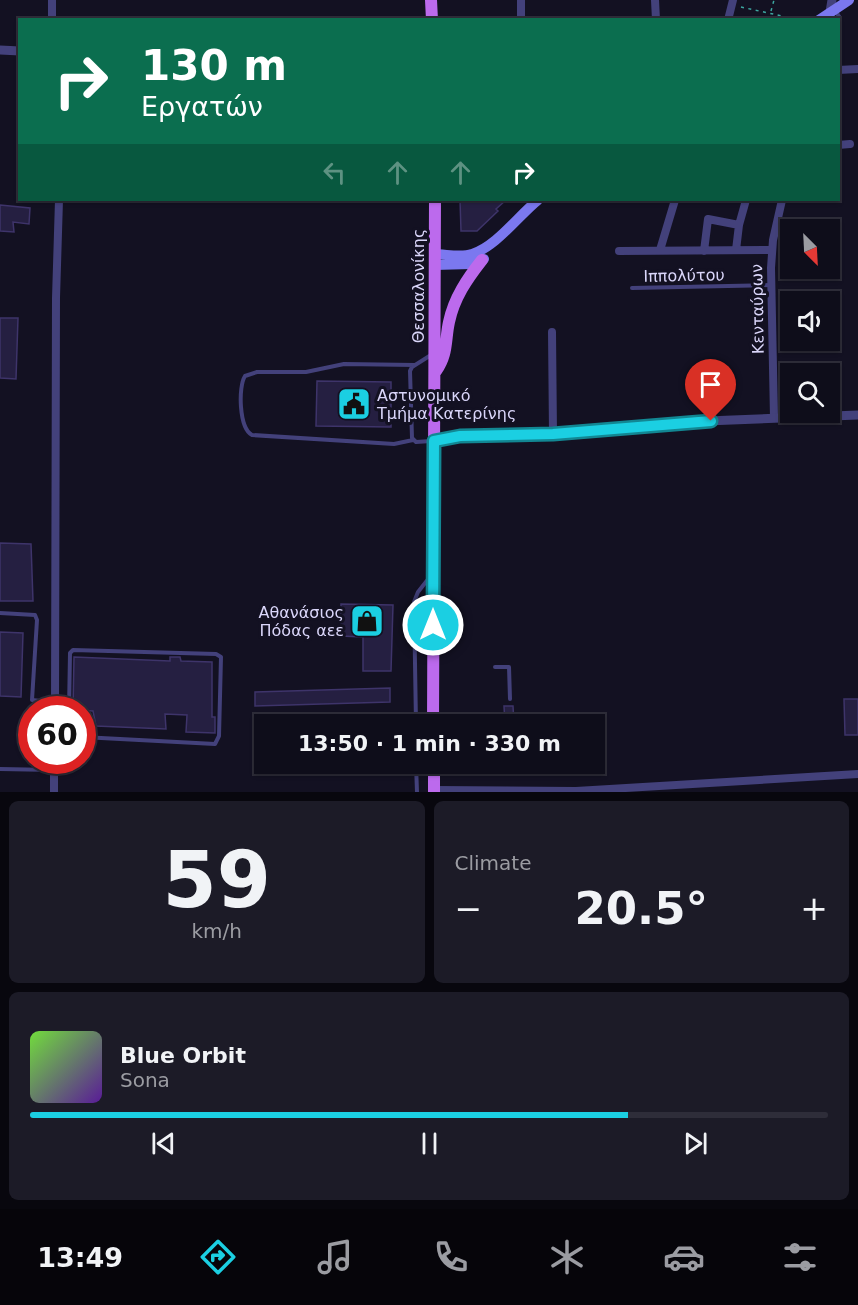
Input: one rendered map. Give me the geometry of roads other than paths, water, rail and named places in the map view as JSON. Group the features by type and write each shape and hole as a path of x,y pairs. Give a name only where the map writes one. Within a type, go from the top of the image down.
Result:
{"main road":[{"path":"431,0 432,18"},
{"path":"831,10 849,0"},
{"name":"Θεσσαλονίκης","path":"433,714 435,201"},
{"path":"434,260 471,255 487,246 533,202"},
{"path":"435,372 445,354 448,323 453,306 465,283 512,223"},
{"path":"434,260 471,264 482,260"},
{"path":"434,774 434,791"}],"street":[{"path":"52,0 52,18"},
{"path":"521,0 521,18"},
{"path":"655,0 656,18"},
{"path":"728,18 732,3"},
{"path":"0,50 18,51"},
{"path":"840,70 858,69"},
{"path":"840,145 850,144"},
{"path":"55,696 56,298 59,201"},
{"path":"660,250 675,201"},
{"path":"736,250 739,225 746,201"},
{"name":"Κενταύρων","path":"774,418 772,250 781,201"},
{"path":"705,251 708,219 739,225"},
{"path":"619,251 772,250"},
{"path":"552,332 553,434"},
{"path":"434,441 460,436 553,434 681,422 858,415"},
{"path":"54,774 54,792"},
{"path":"434,791 639,790 858,774"}],"lane":[{"name":"Ιππολύτου","path":"633,288 771,285"},
{"path":"413,440 410,371 415,365 430,357 435,346"},
{"path":"415,365 344,364 306,372 257,372 245,376 242,383 242,422 247,432 252,435 394,444 413,440 417,442 434,441"},
{"path":"416,714 414,602 418,592 433,573"},
{"path":"0,613 34,615 37,620 32,696"},
{"path":"68,696 72,650 216,654 221,657 219,736 215,744 96,738"},
{"path":"495,667 509,667 510,699"},
{"path":"0,768 18,769"},
{"path":"416,774 417,792"}],"place":[{"name":"Αστυνομικό Τμήμα Κατερίνης","path":"354,404"},
{"name":"Αθανάσιος Πόδας αεε","path":"367,621"}]}
